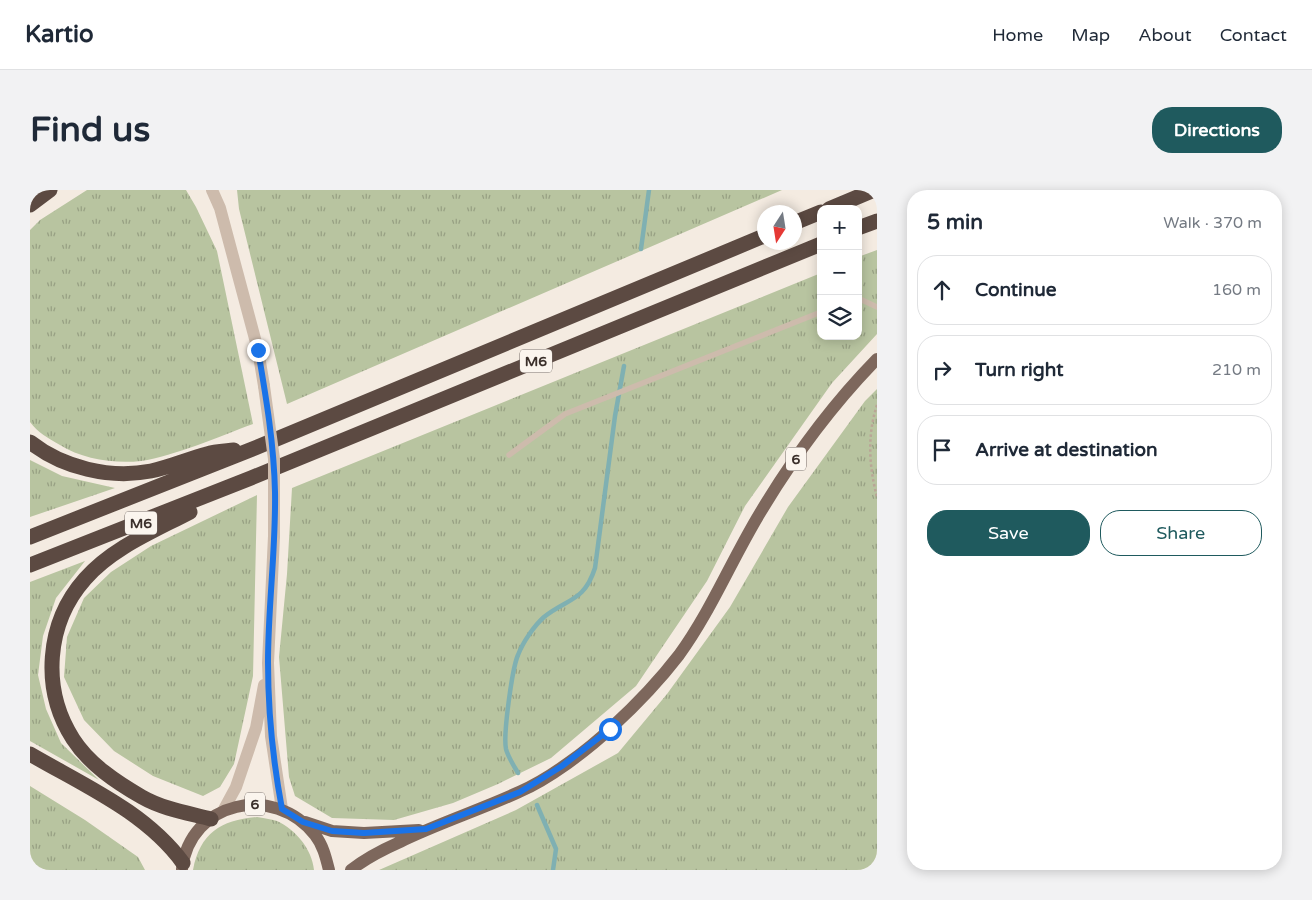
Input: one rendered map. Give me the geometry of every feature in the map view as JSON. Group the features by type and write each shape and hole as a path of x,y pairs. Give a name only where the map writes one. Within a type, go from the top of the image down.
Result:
{"highway":[{"path":"30,205 50,190"},
{"path":"838,205 874,190"},
{"path":"802,220 817,214"},
{"path":"862,227 877,221"},
{"name":"M6","path":"30,537 255,448 757,239"},
{"name":"M6","path":"30,565 251,478 817,246"},
{"path":"30,442 39,449 64,461 92,470 120,474 151,471 208,453 255,448"},
{"path":"217,815 164,807 143,798 100,769 84,752 67,728 55,697 51,661 60,620 77,589 99,565 131,544 251,478"},
{"path":"30,754 109,800 151,828 171,847 182,866"}],"main road":[{"name":"6","path":"351,870 365,858 426,829 520,792 543,779 592,743 633,707 679,654 704,615 760,512 817,429 850,387 877,359"},
{"name":"6","path":"217,815 232,808 252,804 282,809 303,822 332,831 364,833 426,829"},
{"path":"182,866 193,838 217,815"},
{"name":"6","path":"303,822 316,836 325,853 329,870"}],"street":[{"path":"212,190 220,208 258,350 274,458 274,536 268,663 271,736 282,809"},
{"path":"220,190 220,208"},
{"path":"217,815 236,787 256,728 268,663"}],"lane":[{"path":"862,300 877,307"},
{"path":"510,455 564,414 817,314"}],"path":[{"path":"877,405 873,422 870,453 871,473 877,497"}],"green space":[{"path":"87,190 186,190 217,251 253,424 168,455 141,461 120,462 88,457 69,450 44,435 30,422 30,230 40,220"},
{"path":"237,190 782,190 287,404 239,209"},
{"path":"877,250 877,334 832,383 745,506 707,581 636,686 551,758 498,784 453,803 394,820 332,818 295,796 289,777 279,657 287,574 292,488 817,275 817,340 862,340 862,256"},
{"path":"877,389 877,870 379,870 516,810 618,753 667,694 730,607 788,507 865,401"},
{"path":"30,460 62,476 115,488 30,517"},
{"path":"257,495 253,676 234,764 220,787 203,796 153,776 114,751 84,720 64,677 67,637 84,598 111,572 151,546"},
{"path":"85,561 56,598 43,636 38,675 46,709 61,743 99,780 30,741 30,582"},
{"path":"30,786 85,820 138,857 145,870 30,870"},
{"path":"257,817 277,821 297,835 310,855 314,870 193,870 201,847 214,831 233,821"}],"waterway":[{"path":"641,249 649,190"},
{"path":"518,773 508,755 505,742 516,662 523,645 536,625 544,617 580,593 591,579 595,568 615,416 624,366"},
{"path":"537,805 556,849 553,870"}],"route":[{"path":"258,350 274,458 274,536 268,663 271,736 282,809 290,812 303,822 332,831 364,833 426,829 520,792 562,766 610,729"}]}
